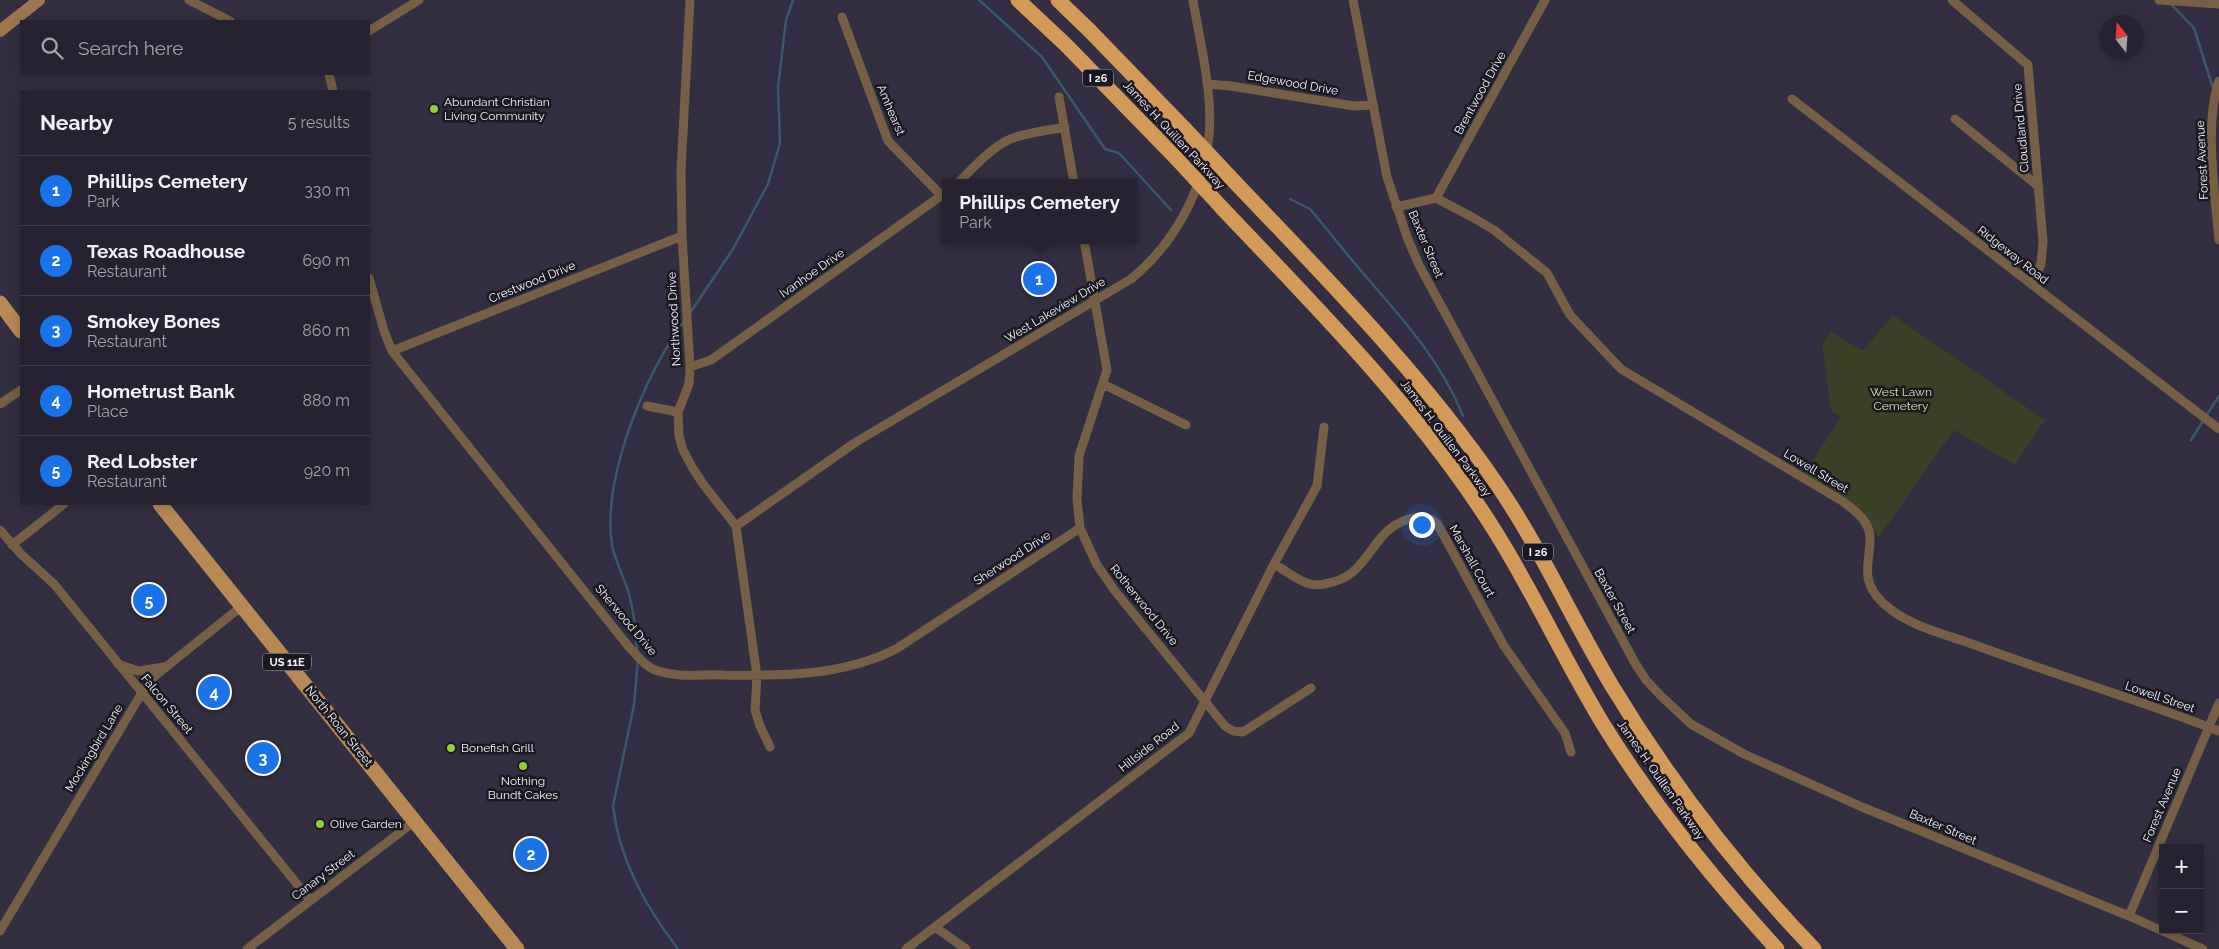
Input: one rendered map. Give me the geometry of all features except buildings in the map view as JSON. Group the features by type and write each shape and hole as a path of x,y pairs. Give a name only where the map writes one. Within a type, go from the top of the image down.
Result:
{"highway":[{"name":"James H. Quillen Parkway","path":"1018,0 1066,45 1176,158 1347,339 1392,390 1436,445 1477,504 1510,557 1583,691 1627,761 1698,858 1777,949"},
{"name":"James H. Quillen Parkway","path":"1058,0 1184,128 1366,320 1435,400 1497,484 1548,569 1611,684 1681,791 1720,843 1775,909 1814,949"}],"main road":[{"path":"0,303 20,329"},
{"name":"North Roan Street","path":"161,505 517,949"}],"street":[{"path":"0,31 39,0"},
{"path":"189,0 228,20"},
{"path":"370,30 419,0"},
{"name":"Northwood Drive","path":"690,0 681,171 682,236 690,367 689,384 678,412 679,436 683,450 703,484 736,526"},
{"name":"West Lakeview Drive","path":"736,526 856,442 1094,302 1146,267 1158,254 1175,231 1189,206 1203,168 1209,134 1207,84 1193,0"},
{"name":"Baxter Street","path":"1353,0 1387,177 1396,207 1419,265 1609,619 1646,680 1691,724 1744,754 1991,861 2129,916 2203,949"},
{"name":"Brentwood Drive","path":"1436,198 1545,0"},
{"name":"Cloudland Drive","path":"1952,0 2028,65 2043,242 2042,264 2032,285"},
{"path":"2159,0 2219,4"},
{"name":"Amhearst","path":"842,17 888,140 942,193"},
{"path":"329,75 333,90"},
{"name":"Forest Avenue","path":"2219,80 2212,108 2211,134 2219,240"},
{"name":"Edgewood Drive","path":"1207,84 1231,86 1354,106 1374,105"},
{"path":"1059,97 1073,179"},
{"name":"Ridgeway Road","path":"1792,99 2219,429"},
{"path":"1954,119 2038,186"},
{"path":"962,179 996,148 1008,141 1021,136 1065,127"},
{"name":"Ivanhoe Drive","path":"690,367 711,360 942,196"},
{"path":"1396,207 1413,205 1436,198"},
{"name":"Lowell Street","path":"1436,198 1494,230 1547,273 1570,315 1621,369 1842,502 1855,512 1865,522 1869,533 1866,577 1872,591 1891,610 1921,625 2025,664 2219,731"},
{"name":"Crestwood Drive","path":"392,351 682,236"},
{"name":"Rotherwood Drive","path":"1085,244 1107,370 1079,456 1077,499 1080,528 1097,565 1115,591 1205,699 1225,726 1233,731 1243,732 1311,688"},
{"name":"Sherwood Drive","path":"370,282 384,331 392,351 643,663 656,671 673,674 756,676 820,672 875,660 896,649 1080,528"},
{"path":"1103,384 1186,425"},
{"path":"0,404 20,391"},
{"path":"647,406 678,412"},
{"name":"Hillside Road","path":"906,949 1189,733 1274,564 1317,486 1324,427"},
{"path":"12,545 63,505"},
{"name":"Marshall Court","path":"1274,564 1310,584 1323,585 1349,576 1359,567 1386,531 1399,523 1413,518 1425,517 1432,519 1438,526 1504,646 1565,734 1571,752"},
{"path":"736,526 756,676 755,710 770,747"},
{"name":"Falcon Street","path":"0,530 12,545 54,584 117,664 133,683 143,691 310,900"},
{"name":"Mockingbird Lane","path":"0,930 143,691 166,667 242,606"},
{"path":"117,664 138,671 166,667"},
{"name":"Forest Avenue","path":"2129,916 2219,703"},
{"name":"Canary Street","path":"247,949 415,821"},
{"path":"935,927 966,949"}],"green space":[{"name":"West Lawn Cemetery","path":"1893,315 2045,420 2015,465 1954,430 1879,537 1857,507 1804,474 1841,417 1831,411 1822,345 1831,332 1863,351"}],"waterway":[{"path":"690,313 733,249 768,184 780,143 778,87 786,20 793,0"},
{"path":"979,0 1042,57 1105,149 1119,153 1171,210"},
{"path":"2171,4 2194,28 2213,88"},
{"path":"1290,199 1310,209 1405,322 1443,376 1463,416"},
{"path":"637,652 631,604 612,545 611,518 614,489 620,458 642,397 655,368 685,320"},
{"path":"2206,416 2219,396"},
{"path":"2191,440 2203,421"},
{"path":"638,660 634,705 613,806 621,845 636,882 655,917 678,949"}],"place":[{"name":"Abundant Christian Living Community","path":"434,109"},
{"name":"Phillips Cemetery","path":"1039,279"},
{"name":"Red Lobster","path":"149,600"},
{"name":"Hometrust Bank","path":"214,692"},
{"name":"Bonefish Grill","path":"451,748"},
{"name":"Smokey Bones","path":"263,758"},
{"name":"Nothing Bundt Cakes","path":"523,766"},
{"name":"Olive Garden","path":"320,824"},
{"name":"Texas Roadhouse","path":"531,854"}]}
